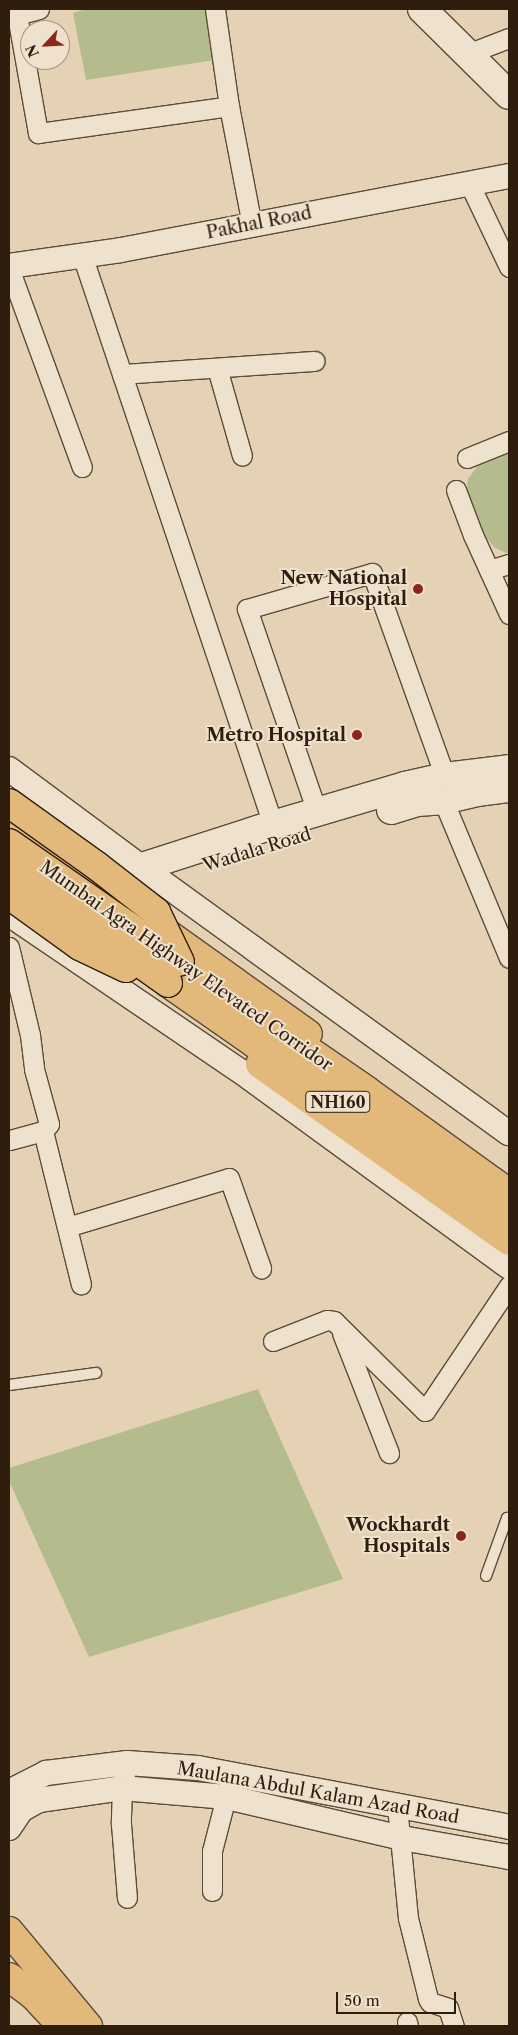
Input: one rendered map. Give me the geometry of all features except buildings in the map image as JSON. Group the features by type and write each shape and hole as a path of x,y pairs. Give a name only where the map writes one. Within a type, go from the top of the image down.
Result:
{"main road":[{"path":"422,9 509,95"},
{"name":"Wadala Road","path":"150,874 245,852 417,802 444,789 509,769"},
{"name":"Wadala Road","path":"150,874 273,825 405,786 477,792 509,788"},
{"path":"9,803 97,866 156,912 174,972 110,962 80,946 9,896"},
{"path":"9,820 509,1178"},
{"name":"Mumbai Agra Highway Elevated Corridor","path":"9,843 174,972 509,1221"},
{"name":"Mumbai Agra Highway Elevated Corridor","path":"9,870 366,1090 509,1193"},
{"path":"21,920 150,874"},
{"path":"9,884 21,920 509,1241"},
{"path":"9,1931 88,2026"},
{"path":"9,1977 34,1996 62,2026"}],"street":[{"path":"39,9 13,16 38,133 229,106"},
{"path":"214,9 229,106 252,225"},
{"path":"467,54 509,38"},
{"name":"Pakhal Road","path":"9,267 121,250 509,176"},
{"path":"469,184 509,267"},
{"path":"82,255 273,825"},
{"path":"9,267 82,467"},
{"path":"122,374 315,361"},
{"path":"217,368 242,456"},
{"path":"467,458 509,441"},
{"path":"456,490 509,614"},
{"path":"489,570 509,564"},
{"path":"317,812 247,609 372,573 444,789 509,958"},
{"path":"9,769 150,874 509,1133"},
{"path":"9,1140 43,1131 49,1124 34,1069 21,920"},
{"path":"21,920 250,1078 509,1267"},
{"path":"43,1131 81,1284"},
{"path":"67,1227 229,1178 261,1268"},
{"path":"272,1341 327,1320 334,1321 425,1411 509,1286"},
{"path":"340,1327 389,1453"},
{"path":"127,1763 122,1788 121,1824 127,1898"},
{"name":"Maulana Abdul Kalam Azad Road","path":"9,1791 46,1773 127,1763 198,1768 229,1786 398,1806 509,1827"},
{"path":"212,1891 213,1845 229,1786"},
{"path":"9,1828 21,1810 39,1800 122,1788 229,1786 402,1838 509,1857"},
{"path":"398,1806 408,1918 428,1999 430,2002 448,2008 454,2026"}],"lane":[{"path":"9,1385 96,1372"},
{"path":"486,1576 509,1518"}],"green space":[{"path":"86,9 208,9 215,60 86,80 73,13"},
{"path":"509,452 509,554 495,548 482,533 466,496 468,479 479,464"},
{"path":"258,1389 343,1579 89,1657 9,1481 9,1468"}],"place":[{"name":"New National Hospital","path":"418,589"},
{"name":"Metro Hospital","path":"357,735"},
{"name":"Wockhardt Hospitals","path":"461,1536"}]}
